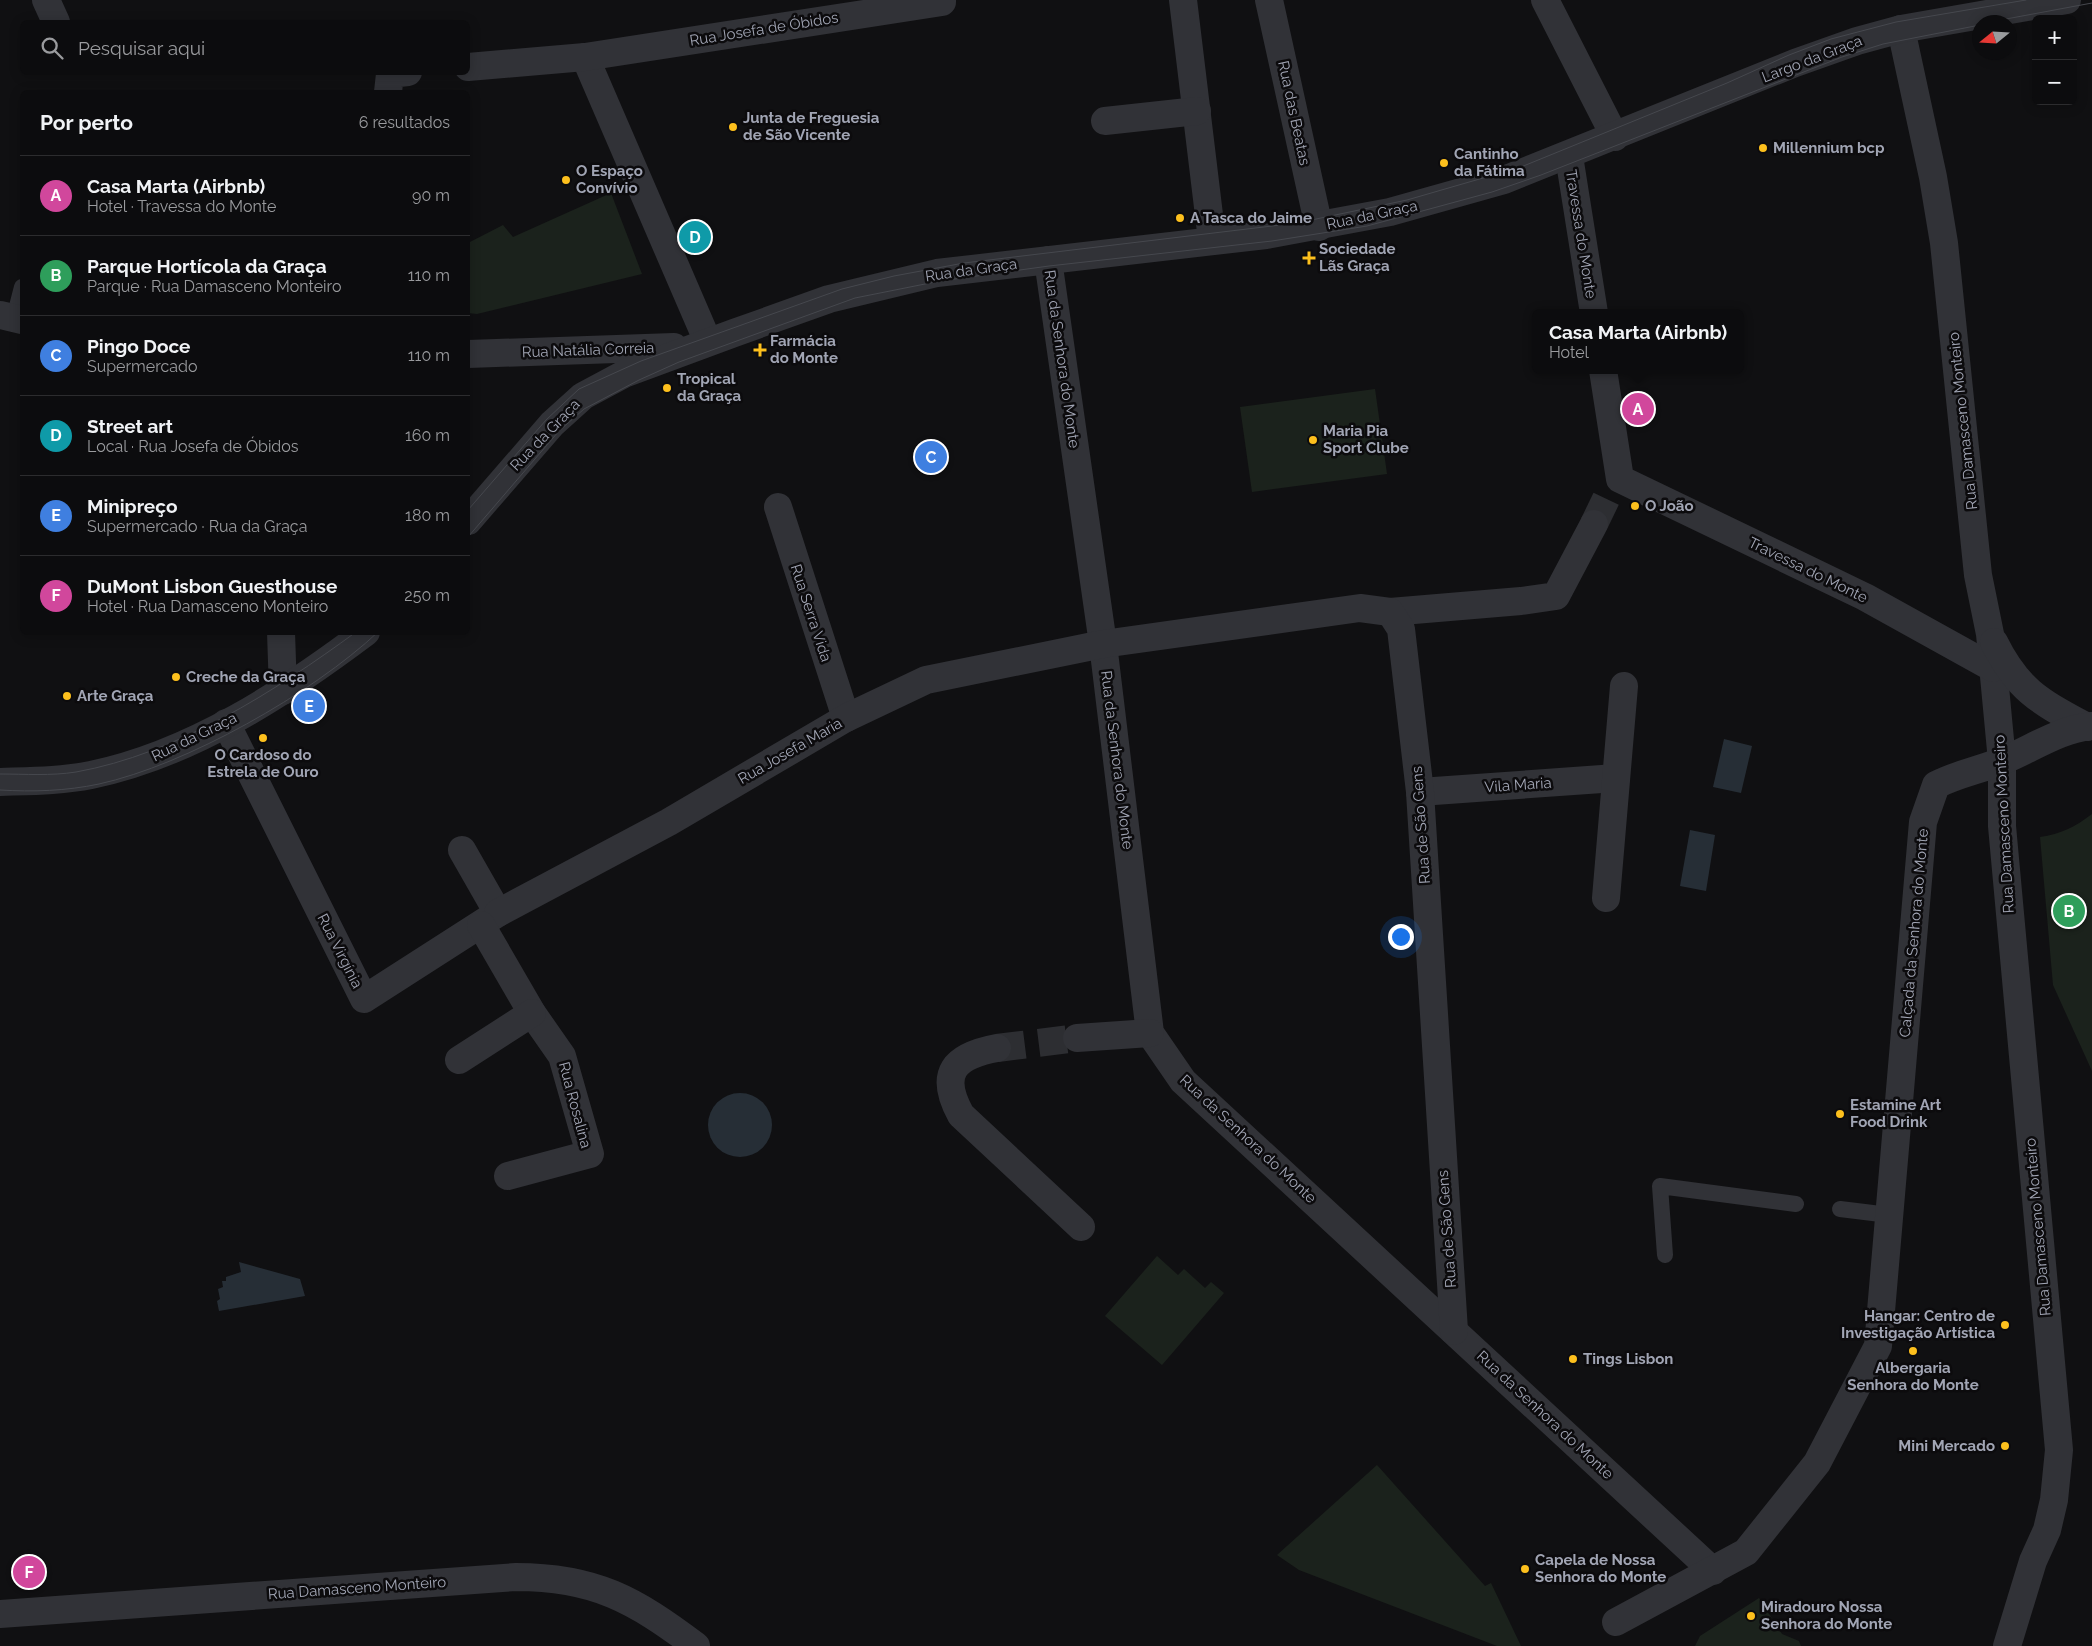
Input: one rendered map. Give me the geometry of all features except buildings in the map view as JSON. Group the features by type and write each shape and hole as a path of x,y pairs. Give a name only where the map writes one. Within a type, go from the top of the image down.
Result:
{"street":[{"path":"46,0 55,20"},
{"name":"Rua Josefa de Óbidos","path":"470,67 585,56 942,2 942,0"},
{"path":"1182,0 1212,240"},
{"name":"Rua das Beatas","path":"1269,0 1319,227"},
{"path":"1545,0 1596,96 1614,137"},
{"name":"Largo da Graça","path":"1569,156 1795,63 1857,41 1901,29 2067,0"},
{"name":"Rua Damasceno Monteiro","path":"1901,29 1933,177 1944,243 1978,575 1990,634 2002,761 2002,826 2059,1450 2054,1500 2047,1530 2033,1560 2006,1646"},
{"path":"585,56 708,342"},
{"path":"388,90 390,75"},
{"path":"1105,121 1197,111"},
{"name":"Rua da Graça","path":"470,518 552,424 583,396 626,373 829,299 889,283 937,273 1319,227 1433,202 1504,180 1569,156"},
{"name":"Travessa do Monte","path":"1569,156 1593,309"},
{"name":"Rua da Senhora do Monte","path":"1048,260 1102,644 1150,1033 1182,1081 1713,1571"},
{"name":"Rua Natália Correia","path":"470,354 680,347 708,342"},
{"name":"Travessa do Monte","path":"1603,374 1614,488 1865,597 1993,668"},
{"name":"Rua Serra Vida","path":"778,508 846,718"},
{"path":"1102,644 1360,608 1390,612 1521,602 1556,596 1594,524"},
{"name":"Rua de São Gens","path":"1390,612 1401,629 1420,792 1454,1330"},
{"name":"Calçada da Senhora do Monte","path":"1990,634 2004,663 2025,689 2046,705 2089,726"},
{"path":"281,635 283,691"},
{"name":"Rua da Graça","path":"0,782 59,780 90,775 134,764 176,747 226,723 283,691 362,635"},
{"name":"Rua Josefa Maria","path":"489,919 669,822 846,718 926,680 1102,644"},
{"path":"1606,898 1624,686"},
{"name":"Rua Virgínia","path":"226,723 364,999 489,919"},
{"name":"Calçada da Senhora do Monte","path":"1713,1571 1746,1552 1817,1463 1878,1346 1922,822 1936,785 1954,776 2002,761 2048,738 2089,726"},
{"name":"Vila Maria","path":"1420,792 1616,778"},
{"path":"462,850 489,919"},
{"name":"Rua Rosalina","path":"489,919 532,1013 562,1056 590,1154 508,1176"},
{"path":"459,1060 532,1013"},
{"path":"1076,1038 1150,1033"},
{"path":"998,1048 976,1052 962,1059 954,1068 950,1082 952,1099 961,1115 1081,1227"},
{"path":"1616,1622 1713,1571"},
{"name":"Rua Damasceno Monteiro","path":"0,1614 516,1577 541,1577 583,1584 615,1594 659,1618 696,1646"}],"lane":[{"path":"12,318 20,293"},
{"path":"1665,1255 1660,1186 1796,1204"},
{"path":"1840,1209 1889,1215"}],"shaded area":[{"path":"611,193 642,274 477,314 470,313 470,242 503,225 513,237"},
{"name":"Maria Pia Sport Clube","path":"1375,389 1387,474 1252,492 1240,407"},
{"path":"1724,739 1752,746 1741,793 1713,787"},
{"path":"2092,814 2092,1071 2053,985 2040,837 2068,829"},
{"path":"1690,830 1715,835 1706,891 1680,886"},
{"path":"740,1093 758,1099 766,1107 772,1125 766,1143 758,1151 740,1157 722,1151 714,1143 708,1125 714,1107 722,1099"},
{"path":"1157,1256 1178,1275 1184,1269 1205,1288 1211,1282 1224,1293 1162,1365 1105,1316"},
{"path":"239,1262 300,1279 305,1296 219,1311 217,1301 220,1299 218,1289 223,1287 222,1281 226,1281 226,1277 241,1272"},
{"path":"1377,1465 1485,1586 1491,1583 1521,1646 1497,1646 1299,1570 1277,1555"},
{"name":"Miradouro Nossa Senhora do Monte","path":"1759,1598 1782,1634 1799,1641 1801,1646 1695,1646 1700,1636"}],"tunnel":[{"path":"1594,524 1607,497"},
{"path":"997,1048 1077,1038"}],"tram line":[{"path":"470,508 546,420 579,389 641,361 842,289 894,276 964,263 1297,223 1407,200 1521,167 1831,39 1896,22 2026,0"},
{"path":"2017,17 2092,3"},
{"path":"470,535 559,431 584,409 639,380 679,362 855,298 940,281 1049,266 1272,241 1367,226 1492,192 1541,175 1842,57 1883,44 1972,27"},
{"path":"0,774 76,772 114,763 151,751 187,736 258,698 325,655 352,635"},
{"path":"0,790 49,790 99,784 133,775 170,761 208,744 284,702 351,656 375,635"}],"place":[{"name":"Junta de Freguesia de São Vicente","path":"733,127"},
{"name":"Millennium bcp","path":"1763,148"},
{"name":"Cantinho da Fátima","path":"1444,163"},
{"name":"O Espaço Convívio","path":"566,180"},
{"name":"A Tasca do Jaime","path":"1180,218"},
{"name":"Street art","path":"695,237"},
{"name":"Sociedade Lãs Graça","path":"1309,258"},
{"name":"Farmácia do Monte","path":"760,350"},
{"name":"Tropical da Graça","path":"667,388"},
{"name":"Casa Marta (Airbnb)","path":"1638,409"},
{"name":"Maria Pia Sport Clube","path":"1313,440"},
{"name":"Pingo Doce","path":"931,457"},
{"name":"O João","path":"1635,506"},
{"name":"Creche da Graça","path":"176,677"},
{"name":"Arte Graça","path":"67,696"},
{"name":"Minipreço","path":"309,706"},
{"name":"O Cardoso do Estrela de Ouro","path":"263,738"},
{"name":"Parque Hortícola da Graça","path":"2069,911"},
{"name":"Estamine Art Food Drink","path":"1840,1114"},
{"name":"Hangar: Centro de Investigação Artística","path":"2005,1325"},
{"name":"Albergaria Senhora do Monte","path":"1913,1351"},
{"name":"Tings Lisbon","path":"1573,1359"},
{"name":"Mini Mercado","path":"2005,1446"},
{"name":"Capela de Nossa Senhora do Monte","path":"1525,1569"},
{"name":"DuMont Lisbon Guesthouse","path":"29,1572"},
{"name":"Miradouro Nossa Senhora do Monte","path":"1751,1616"}]}
